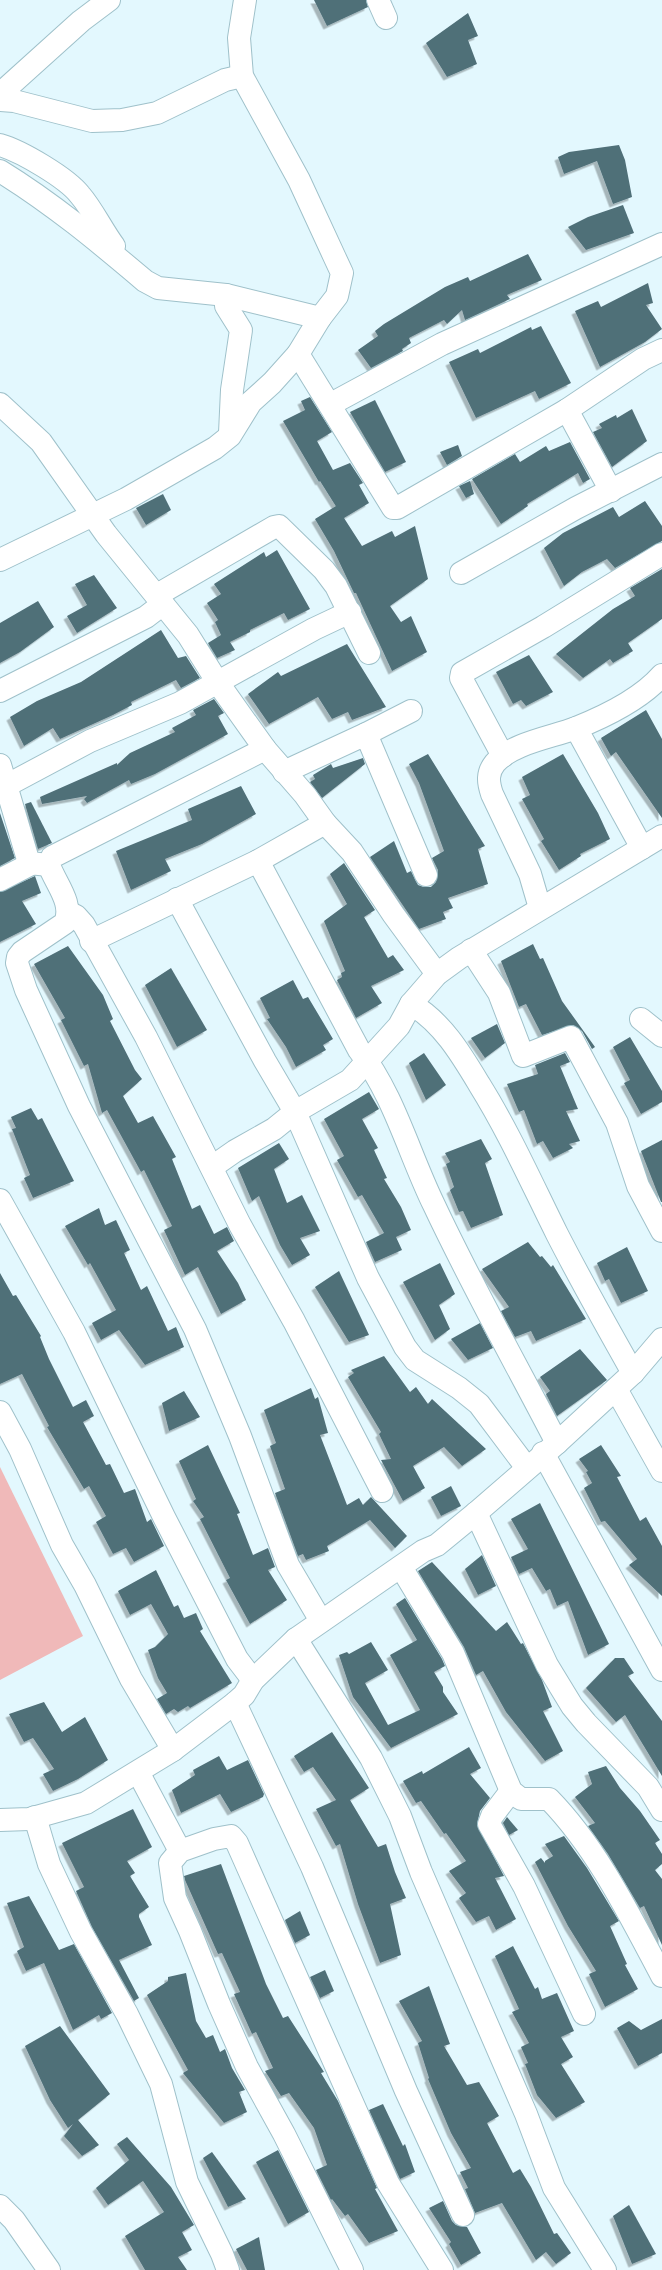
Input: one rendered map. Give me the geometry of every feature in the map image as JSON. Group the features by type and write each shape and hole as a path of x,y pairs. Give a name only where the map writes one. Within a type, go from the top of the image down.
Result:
{"street":[{"path":"0,94 81,21 109,0"},
{"path":"0,560 92,514 126,499 215,448 230,436 251,402 272,383 298,354 320,318 337,296 342,273 299,180 242,76 239,38 246,0"},
{"path":"0,100 14,101 92,121 122,120 157,113 225,80 242,76"},
{"path":"0,145 15,149 68,184 80,194 114,247 146,274 173,291"},
{"path":"0,171 23,185 72,221 145,281 158,288 173,291 226,295 320,318"},
{"path":"331,404 442,344 662,244"},
{"path":"226,295 226,306 241,330 232,390 230,436"},
{"path":"298,354 331,404 393,508 396,508 567,410 643,359 662,350"},
{"path":"0,404 41,442 106,534 188,635 218,683 265,748 284,772 306,795 325,823 352,852 393,914 437,974"},
{"path":"567,410 611,491"},
{"path":"461,573 576,508 662,464"},
{"path":"0,691 146,617 160,599 274,527 279,526 324,570 350,612 369,653"},
{"path":"503,756 461,678 462,673 662,554"},
{"path":"3,787 90,741 180,703 314,629 350,612"},
{"path":"540,908 530,874 504,822 489,784 489,773 503,756 525,746 576,728 660,685"},
{"path":"284,772 366,734 411,711"},
{"path":"576,728 642,848"},
{"path":"366,734 426,875"},
{"path":"0,880 40,864 59,852 141,813 265,748"},
{"path":"0,765 3,787 28,859 40,864 67,905 68,912 65,923 26,949 18,957 17,963 26,990 79,1106 194,1330 240,1436 288,1565 321,1621"},
{"path":"91,941 258,861 325,823"},
{"path":"212,1167 235,1151 274,1129 295,1112 350,1080 399,1026 411,1004 437,974 471,950 662,836"},
{"path":"258,861 359,1050 367,1060 390,1104 433,1205 550,1448 662,1670"},
{"path":"177,899 265,1061 295,1112 368,1278 405,1347 415,1360 459,1388 480,1404 527,1468"},
{"path":"68,912 79,919 146,1037 240,1225 294,1321 382,1492"},
{"path":"471,950 499,993 523,1056 571,1037 617,1124 638,1186 662,1231"},
{"path":"411,1004 425,1012 440,1026 464,1059 505,1126 558,1235 633,1373"},
{"path":"641,1019 662,1036"},
{"path":"0,1200 74,1332 164,1517 237,1658 253,1680"},
{"path":"0,1820 35,1817 86,1804 173,1750 235,1704 244,1695 253,1680 296,1639 423,1551 437,1545 476,1514 633,1373 662,1339"},
{"path":"616,1388 662,1471"},
{"path":"0,1412 20,1449 62,1545 85,1585 132,1679 173,1750"},
{"path":"476,1514 547,1665 572,1706 586,1723 648,1787 662,1810"},
{"path":"401,1567 453,1653 511,1792 521,1799 549,1799 564,1814 610,1882 662,1976"},
{"path":"296,1639 371,1758 400,1816 421,1872 526,2114 554,2188 604,2270"},
{"path":"235,1704 309,1860 406,2091 463,2215"},
{"path":"138,1772 180,1851"},
{"path":"511,1792 492,1816 489,1824 524,1886 584,2014"},
{"path":"35,1817 49,1864 65,1899 81,1932 127,2014 161,2084 187,2182 222,2254 228,2270"},
{"path":"352,2270 284,2134 247,2067 174,1898 170,1863 180,1851 226,1835 231,1836 237,1843 388,2183 442,2270"},
{"path":"0,2206 14,2220 49,2270"}],"shaded area":[{"path":"0,1467 83,1636 0,1680"}],"building":[{"path":"314,0 366,0 368,7 327,26"},
{"path":"468,13 478,36 468,40 477,64 447,77 426,43"},
{"path":"619,145 625,160 632,197 613,204 597,161 564,174 558,157 569,152"},
{"path":"623,205 634,233 586,250 568,227 588,217"},
{"path":"528,254 542,280 507,295 510,299 465,320 462,310 447,324 444,320 409,338 411,343 402,349 403,351 371,368 358,350 378,336 375,331 384,324 445,287 468,277 470,281"},
{"path":"648,283 653,303 646,305 662,329 645,342 600,367 575,311 598,301 601,307"},
{"path":"541,326 571,383 539,399 535,391 476,418 449,362 478,349 480,353 531,327 532,330"},
{"path":"310,397 332,432 317,441 333,470 350,463 363,483 359,485 369,503 344,518 362,546 392,531 395,537 415,526 428,579 390,606 401,622 411,616 427,652 392,671 356,593 354,593 334,551 315,519 336,506 320,481 319,482 283,421 305,410 301,401"},
{"path":"375,400 406,462 385,472 350,412"},
{"path":"632,409 647,441 612,467 593,432 602,428 599,424 616,415 617,418"},
{"path":"570,442 590,479 583,483 578,473 527,504 528,506 501,524 472,479 515,454 520,462 546,446 549,451"},
{"path":"458,445 462,456 447,465 440,452"},
{"path":"470,481 474,494 466,498 459,486"},
{"path":"163,494 171,510 146,525 136,508"},
{"path":"645,501 662,526 662,541 615,568 607,559 582,572 564,586 544,548 563,533 613,507 619,517"},
{"path":"277,550 310,609 288,620 284,613 250,630 250,632 230,642 235,650 217,658 208,643 221,635 215,622 218,620 207,603 221,594 214,584 264,552 266,557"},
{"path":"662,569 662,619 628,643 633,651 613,663 610,659 583,678 556,654 613,609 635,596 630,588"},
{"path":"94,575 117,608 77,633 67,616 87,605 75,584"},
{"path":"38,601 54,627 20,652 0,663 0,623"},
{"path":"161,630 178,658 186,656 200,678 181,688 176,680 131,702 132,705 113,715 60,739 53,728 24,746 10,717 37,701 81,682"},
{"path":"347,644 386,707 352,720 348,712 332,719 318,697 269,724 248,694 278,672 281,676"},
{"path":"529,655 553,692 526,706 521,700 513,704 496,672"},
{"path":"214,699 224,713 218,716 228,734 155,774 131,784 129,780 87,803 84,799 87,796 42,804 40,797 117,763 117,765 130,753 175,732 172,728 196,715 193,710"},
{"path":"646,710 662,739 662,818 616,752 611,756 601,738"},
{"path":"428,754 485,846 478,849 488,884 448,898 453,908 443,912 446,919 419,929 370,857 394,841 407,873 411,871 418,885 431,887 436,882 438,870 432,858 444,851 419,783 409,764"},
{"path":"563,754 598,813 610,839 580,854 581,856 559,870 541,841 544,839 522,799 530,795 522,777"},
{"path":"363,758 365,764 322,798 310,782 315,779 313,775 331,764 333,768"},
{"path":"241,786 256,814 202,844 165,859 171,871 131,890 116,851 192,820 188,809"},
{"path":"31,802 52,843 38,849 25,804"},
{"path":"0,813 15,858 0,866"},
{"path":"344,863 375,910 364,917 388,958 393,955 404,970 371,986 382,1003 356,1018 337,980 342,977 341,973 345,971 324,921 347,904 330,874"},
{"path":"35,876 41,893 22,901 36,924 0,942 0,892"},
{"path":"533,944 540,959 543,958 562,1001 595,1047 592,1049 582,1031 573,1025 542,1035 526,1004 519,1007 501,961"},
{"path":"68,946 103,995 113,1019 110,1021 135,1070 142,1079 123,1096 138,1123 153,1116 176,1157 172,1159 192,1209 200,1205 214,1234 227,1227 234,1241 217,1251 238,1283 246,1300 221,1314 198,1267 185,1275 164,1230 172,1226 144,1170 141,1172 107,1110 102,1113 88,1064 84,1066 61,1020 65,1018 34,964"},
{"path":"171,968 207,1030 177,1047 145,985"},
{"path":"293,980 303,999 308,997 333,1039 323,1045 326,1050 296,1067 286,1047 267,1019 270,1018 260,998"},
{"path":"497,1024 505,1043 485,1058 471,1038"},
{"path":"630,1037 662,1091 662,1102 641,1114 624,1083 630,1080 613,1047"},
{"path":"424,1053 446,1085 426,1100 409,1063"},
{"path":"565,1053 570,1062 560,1066 578,1109 566,1111 580,1141 569,1144 573,1148 553,1158 543,1141 537,1144 524,1110 519,1112 507,1084 538,1074 535,1065"},
{"path":"369,1092 379,1109 362,1119 378,1148 374,1150 387,1178 384,1179 401,1207 411,1230 396,1237 402,1250 375,1262 366,1242 384,1233 362,1195 358,1197 337,1160 344,1156 324,1119"},
{"path":"31,1108 38,1120 42,1118 74,1181 33,1198 24,1178 30,1175 12,1129 16,1128 11,1117"},
{"path":"481,1139 492,1159 485,1163 503,1215 471,1228 463,1211 459,1212 450,1190 454,1187 446,1164 450,1162 445,1153"},
{"path":"662,1140 662,1202 661,1202 641,1151"},
{"path":"279,1143 289,1159 274,1169 287,1203 302,1195 320,1231 300,1238 310,1255 292,1265 280,1245 259,1196 252,1201 238,1168"},
{"path":"99,1208 105,1225 116,1220 130,1250 124,1253 141,1290 147,1286 168,1331 176,1327 184,1347 145,1365 119,1330 101,1340 92,1323 116,1310 90,1263 88,1265 65,1226"},
{"path":"528,1242 540,1257 542,1256 551,1267 553,1265 586,1319 536,1341 531,1331 515,1337 501,1311 509,1307 482,1269"},
{"path":"627,1247 648,1291 621,1303 609,1279 605,1281 597,1263"},
{"path":"440,1263 455,1294 439,1305 450,1329 435,1340 403,1282"},
{"path":"339,1271 369,1335 349,1342 315,1287"},
{"path":"0,1273 13,1296 16,1295 41,1336 40,1337 49,1359 73,1407 86,1400 94,1416 83,1422 106,1465 110,1464 124,1493 135,1489 147,1522 151,1519 164,1546 134,1562 126,1548 113,1554 96,1522 106,1516 89,1486 84,1489 47,1427 49,1426 22,1374 0,1384"},
{"path":"480,1323 493,1348 468,1360 451,1339"},
{"path":"580,1349 607,1380 557,1416 546,1394 550,1391 540,1377"},
{"path":"384,1356 410,1392 416,1387 428,1404 432,1399 486,1449 462,1466 444,1447 413,1466 425,1488 403,1501 381,1460 391,1459 379,1434 381,1432 348,1377 354,1373 351,1370"},
{"path":"311,1388 315,1399 318,1397 328,1433 320,1435 347,1505 359,1498 363,1505 371,1497 407,1536 395,1548 370,1520 327,1546 329,1551 306,1560 303,1554 298,1556 275,1493 285,1489 270,1446 276,1443 264,1410"},
{"path":"184,1391 200,1417 169,1431 162,1403"},
{"path":"208,1445 240,1513 237,1514 253,1555 268,1548 275,1567 268,1570 287,1600 250,1624 226,1580 230,1578 200,1519 204,1517 193,1501 196,1499 179,1461"},
{"path":"601,1445 621,1476 617,1477 640,1521 646,1517 662,1546 662,1596 629,1565 637,1559 605,1521 601,1522 584,1488 592,1483 586,1472 588,1471 579,1459"},
{"path":"451,1486 461,1506 441,1516 431,1497"},
{"path":"540,1503 609,1644 588,1655 568,1601 557,1606 550,1589 546,1591 532,1568 519,1574 511,1557 528,1549 511,1519"},
{"path":"482,1555 496,1586 478,1595 465,1569"},
{"path":"432,1562 496,1631 507,1622 521,1644 523,1643 542,1680 552,1707 543,1711 563,1751 545,1761 506,1712 483,1671 476,1675 464,1647 418,1571"},
{"path":"156,1570 174,1607 178,1605 184,1618 196,1613 203,1629 200,1631 232,1683 190,1708 188,1706 178,1712 174,1709 166,1714 157,1699 167,1693 158,1678 148,1650 155,1647 168,1634 151,1604 130,1615 118,1591"},
{"path":"405,1598 442,1659 445,1666 434,1672 443,1687 443,1692 458,1714 391,1748 353,1697 339,1655 347,1652 349,1654 371,1642 388,1670 365,1683 388,1725 420,1710 390,1655 417,1640 396,1604"},
{"path":"615,1658 624,1658 634,1673 628,1676 662,1721 662,1776 625,1715 616,1722 586,1688"},
{"path":"44,1702 62,1732 85,1717 108,1760 78,1779 53,1791 43,1774 54,1769 33,1738 24,1742 9,1714"},
{"path":"332,1732 369,1788 350,1800 378,1847 386,1844 395,1872 406,1898 390,1904 401,1955 380,1963 358,1904 340,1844 336,1846 316,1809 336,1800 313,1767 304,1772 294,1756"},
{"path":"469,1747 481,1768 470,1774 490,1798 480,1811 477,1825 504,1876 495,1878 516,1919 496,1930 489,1916 476,1922 459,1898 466,1893 449,1871 466,1861 446,1833 444,1834 421,1801 416,1803 403,1781 422,1771 423,1774"},
{"path":"219,1756 227,1770 248,1760 264,1794 263,1797 231,1812 220,1794 181,1813 172,1790 195,1775 193,1770"},
{"path":"606,1766 620,1788 640,1811 660,1840 655,1843 662,1854 662,1864 655,1870 662,1879 662,1945 644,1906 640,1908 608,1854 588,1826 595,1823 575,1797 592,1784 588,1772"},
{"path":"133,1809 152,1847 127,1861 135,1873 130,1876 149,1907 139,1914 139,1917 152,1945 119,1960 139,1998 134,2001 92,1927 76,1891 84,1887 62,1843"},
{"path":"507,1817 518,1830 509,1835 503,1823"},
{"path":"564,1836 587,1868 619,1921 610,1926 627,1964 625,1965 638,1989 605,2007 589,1974 596,1971 568,1926 535,1862 541,1858 545,1863 545,1861 553,1856 545,1844"},
{"path":"221,1864 266,1984 283,2018 288,2016 324,2072 321,2073 338,2101 377,2188 375,2189 398,2231 369,2243 348,2214 345,2216 332,2199 331,2200 316,2170 327,2165 314,2128 289,2093 281,2096 265,2071 273,2068 256,2032 252,2034 234,1994 240,1992 222,1953 218,1954 184,1876"},
{"path":"29,1896 59,1950 74,1944 112,2013 101,2019 99,2015 73,2030 44,1963 26,1971 17,1951 24,1947 7,1903"},
{"path":"300,1911 310,1935 295,1943 285,1920"},
{"path":"513,1946 535,1989 538,1987 542,1999 557,1993 574,2031 561,2037 573,2057 561,2064 585,2102 556,2118 537,2095 525,2064 528,2063 521,2047 529,2043 512,2012 519,2009 495,1956"},
{"path":"325,1970 334,1991 320,1998 310,1977"},
{"path":"186,1973 196,2021 206,2038 213,2035 220,2052 225,2049 232,2068 245,2090 239,2092 247,2112 224,2123 183,2073 188,2070 147,1995 168,1981 168,1977"},
{"path":"429,1986 450,2044 444,2046 467,2085 479,2082 499,2116 487,2123 513,2173 520,2169 531,2187 554,2234 557,2233 571,2253 556,2264 546,2252 536,2260 502,2203 475,2213 465,2189 468,2188 460,2172 471,2168 451,2133 428,2079 429,2078 418,2043 422,2041 399,2001"},
{"path":"662,2019 662,2053 638,2066 617,2028 629,2021 641,2030"},
{"path":"60,2026 110,2094 78,2120 99,2145 82,2156 64,2136 73,2124 68,2128 50,2100 25,2046"},
{"path":"383,2104 403,2146 405,2144 415,2172 400,2179 369,2110"},
{"path":"127,2137 171,2187 194,2225 182,2232 192,2250 178,2257 187,2270 145,2270 125,2236 164,2212 143,2181 108,2205 96,2188 129,2160 117,2144"},
{"path":"278,2150 309,2212 288,2224 256,2162"},
{"path":"212,2152 246,2199 228,2207 203,2158"},
{"path":"443,2201 452,2221 456,2225 467,2227 481,2253 461,2265 449,2244 451,2242 429,2208"},
{"path":"629,2205 656,2254 632,2264 613,2216"},
{"path":"259,2237 265,2270 247,2270 236,2249"}]}
